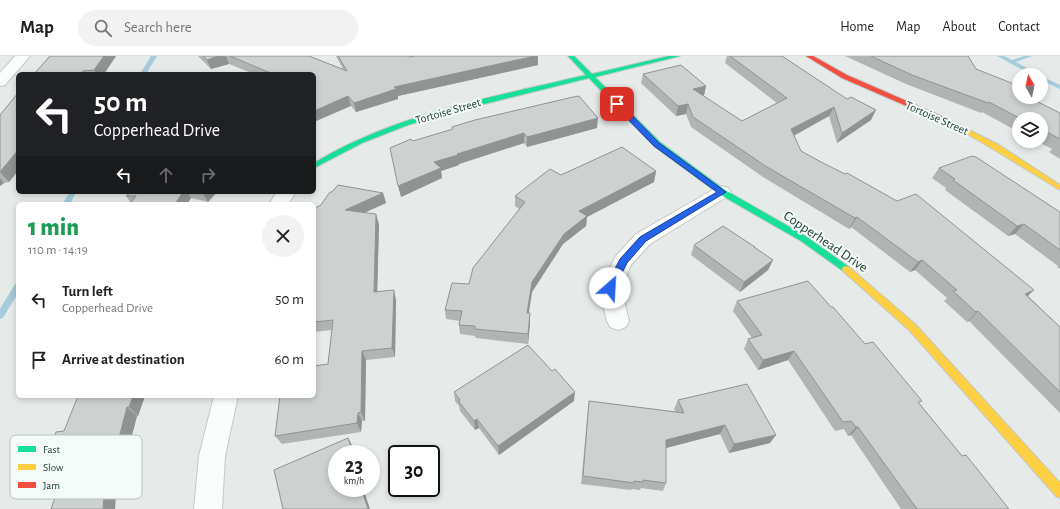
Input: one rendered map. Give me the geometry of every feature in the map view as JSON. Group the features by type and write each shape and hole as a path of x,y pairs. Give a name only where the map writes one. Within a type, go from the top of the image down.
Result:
{"street":[{"path":"0,82 23,56"},
{"name":"Copperhead Drive","path":"571,56 656,144 722,192 804,239 841,264 879,296 912,327 1060,492"},
{"name":"Tortoise Street","path":"316,165 347,146 402,125 457,108 677,56"},
{"name":"Tortoise Street","path":"809,56 827,69 859,85 921,109 969,132 1060,188"},
{"path":"618,321 610,288 623,261 643,239 722,192"},
{"path":"208,509 212,456 226,398"}],"building":[{"path":"50,56 104,56 94,70 82,72 36,72"},
{"path":"203,56 218,56 207,60"},
{"path":"230,56 309,56 347,71 338,56 535,56 394,87 396,89 354,103 348,96 316,110 316,72 268,72"},
{"path":"730,56 782,56 847,99 851,97 876,110 842,133 834,107 791,129 801,151 821,162 845,174 847,173 897,201 916,194 1034,290 1025,294 1060,327 1060,392 978,311 976,312 953,291 957,290 922,260 918,262 857,217 855,218 767,167 693,117 688,104 678,106 643,74 681,65 706,86 693,89 742,121 787,98"},
{"path":"871,56 968,56 976,69 1012,83 1012,104 1042,104 1060,113 1060,139 1048,133 1048,112 1012,112 1012,114 989,102 988,103 912,75"},
{"path":"16,95 16,152 0,172 0,115"},
{"path":"579,96 598,118 527,137 524,133 457,154 458,155 434,162 441,168 398,186 390,148 411,139 413,141 453,129 452,127 475,120"},
{"path":"622,147 656,171 579,211 587,216 564,234 532,282 527,313 530,313 528,334 475,329 475,326 459,325 462,311 445,310 452,283 469,284 473,268 525,202 515,196 550,169 561,175"},
{"path":"972,156 976,157 1060,212 1060,250 1024,224 1017,226 953,180 955,179 939,168"},
{"path":"338,185 383,193 345,210 376,214 374,292 394,290 392,348 362,351 361,412 358,413 357,423 275,436 280,398 316,398 316,366 328,364 333,320 316,322 316,208 320,206 330,192 332,192"},
{"path":"128,194 182,194 176,202 132,202 136,196 126,196"},
{"path":"723,226 773,260 744,282 694,245"},
{"path":"808,281 865,344 873,342 922,401 918,402 962,456 966,455 1009,509 917,509 858,427 856,427 851,421 843,422 794,351 763,360 748,339 762,335 737,301"},
{"path":"528,345 552,371 555,369 575,392 498,446 477,419 474,421 459,402 460,400 454,392"},
{"path":"747,384 776,435 734,444 725,425 666,440 666,483 643,480 643,482 634,481 634,483 583,476 589,401 684,413 678,400"},
{"path":"77,398 132,398 129,407 127,407 120,435 55,435 56,432 64,431"},
{"path":"348,438 350,445 332,445"},
{"path":"328,447 328,497 364,497 368,509 283,509 274,470"},
{"path":"55,499 104,499 103,509 51,509"}],"waterway":[{"path":"144,72 154,56"},
{"path":"1000,56 1023,68"},
{"path":"1012,62 1029,56"},
{"path":"1048,81 1060,87"},
{"path":"67,202 72,194"},
{"path":"0,316 16,289"}],"traffic: fast":[{"path":"571,56 657,144 722,192 804,239 846,269"},
{"path":"316,165 359,141 429,116 677,56"}],"traffic: slow":[{"path":"957,126 996,147 1060,188"},
{"path":"846,269 912,327 1060,492"}],"traffic: jam":[{"path":"809,56 863,85 957,126"}],"route":[{"path":"610,288 623,261 643,239 722,192 681,164 656,144 617,104"}]}
